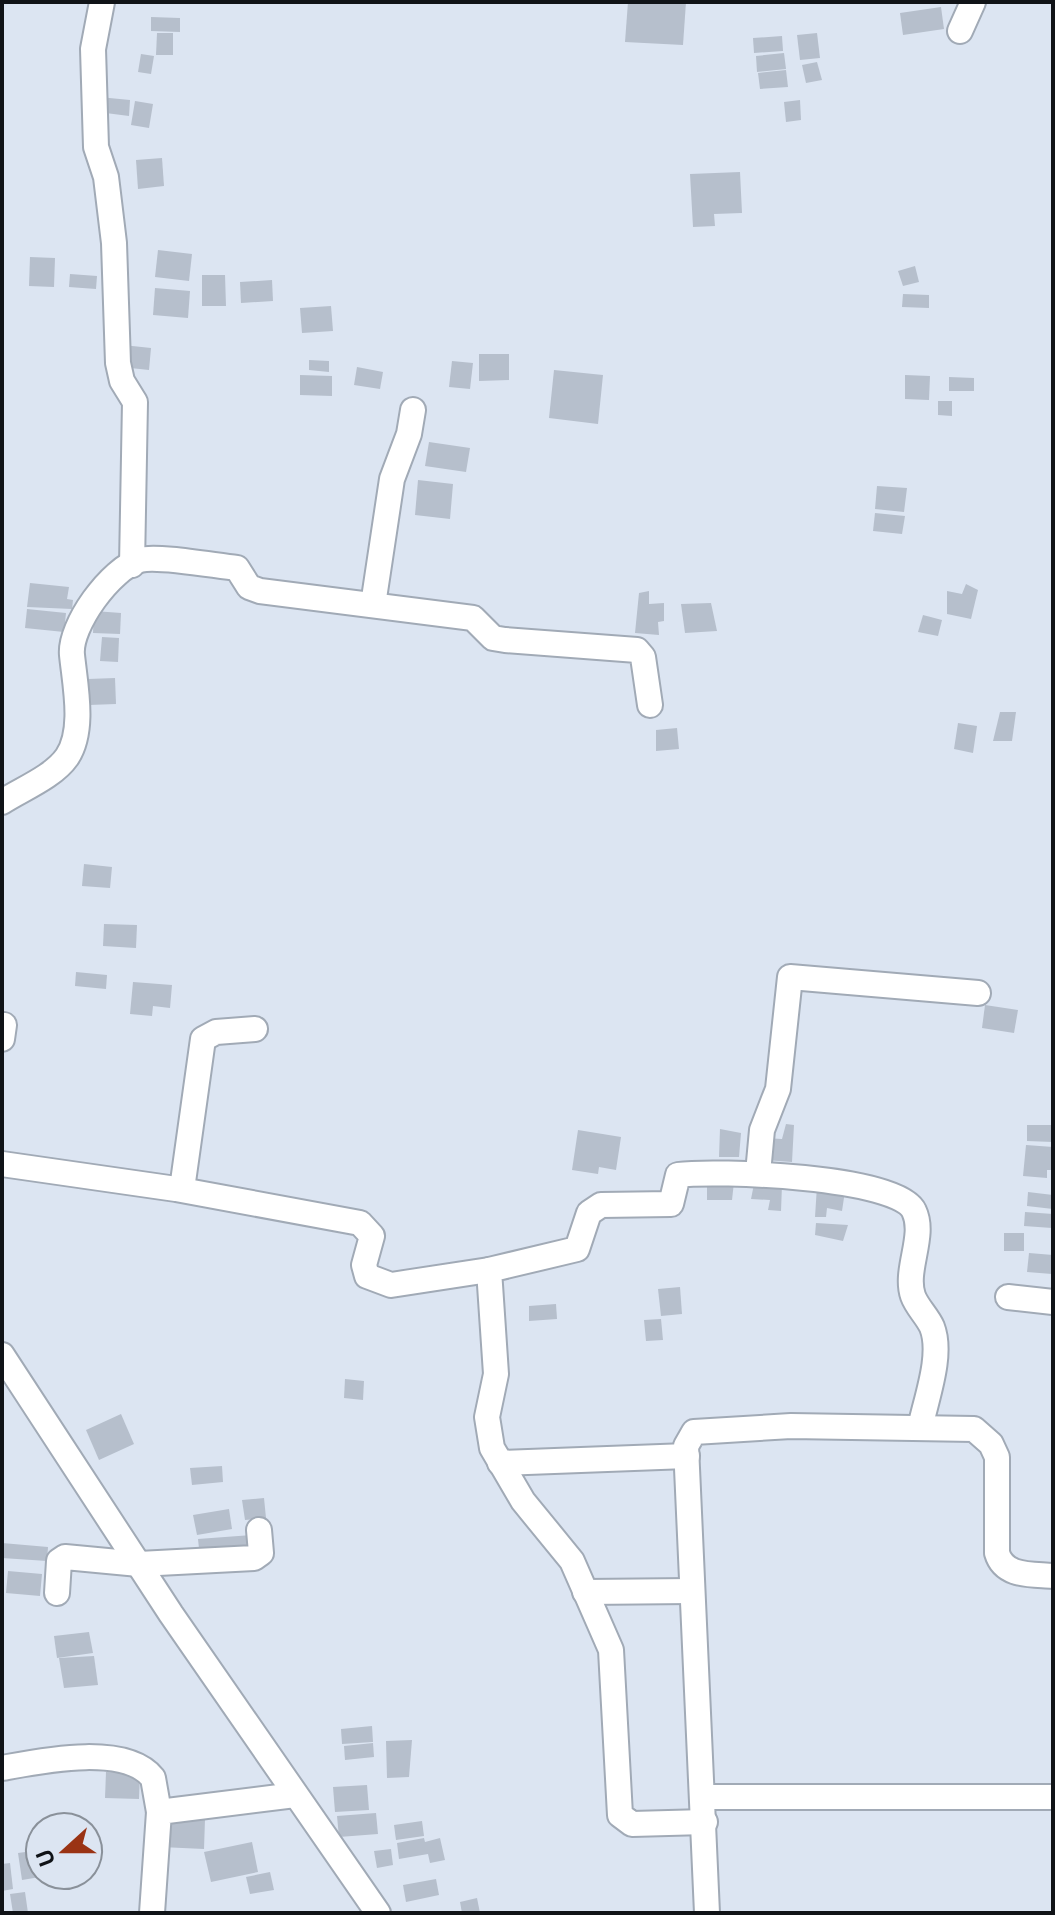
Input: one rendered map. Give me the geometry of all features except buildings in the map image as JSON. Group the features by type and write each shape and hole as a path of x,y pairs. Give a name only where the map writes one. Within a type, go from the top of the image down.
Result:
{"street":[{"path":"102,2 93,49 96,147 106,177 114,243 118,363 122,381 135,402 132,565"},
{"path":"960,31 973,2"},
{"path":"373,605 392,479 409,434 413,410"},
{"path":"2,802 54,770 68,755 76,719 71,650 77,626 93,601 132,565 148,560 237,568 249,587 260,591 473,618 493,638 637,650 643,657 650,705"},
{"path":"758,1173 762,1130 778,1089 790,977 978,993"},
{"path":"182,1189 203,1039 216,1032 255,1029"},
{"path":"2,1164 182,1189 360,1223 372,1236 364,1265 367,1276 391,1285 489,1270 577,1249 589,1213 601,1205 671,1204 678,1175 758,1173 868,1187 911,1205 917,1220 913,1296 931,1323 937,1345 920,1428"},
{"path":"489,1270 496,1374 487,1417 492,1448 541,1525 572,1561 613,1657 620,1815 632,1824 705,1822"},
{"path":"1008,1297 1053,1302"},
{"path":"2,1355 139,1564 378,1913"},
{"path":"707,1913 705,1797 692,1591 688,1438 702,1429 791,1426 974,1429 991,1444 999,1470 997,1553 1000,1564 1008,1570 1053,1576"},
{"path":"500,1463 687,1456"},
{"path":"57,1593 59,1561 65,1557 139,1564 254,1558 261,1553 259,1530"},
{"path":"585,1592 692,1591"},
{"path":"2,1768 67,1758 134,1763 153,1778 159,1812 152,1913"},
{"path":"159,1812 295,1795"},
{"path":"705,1797 1045,1800 1053,1797"}]}
